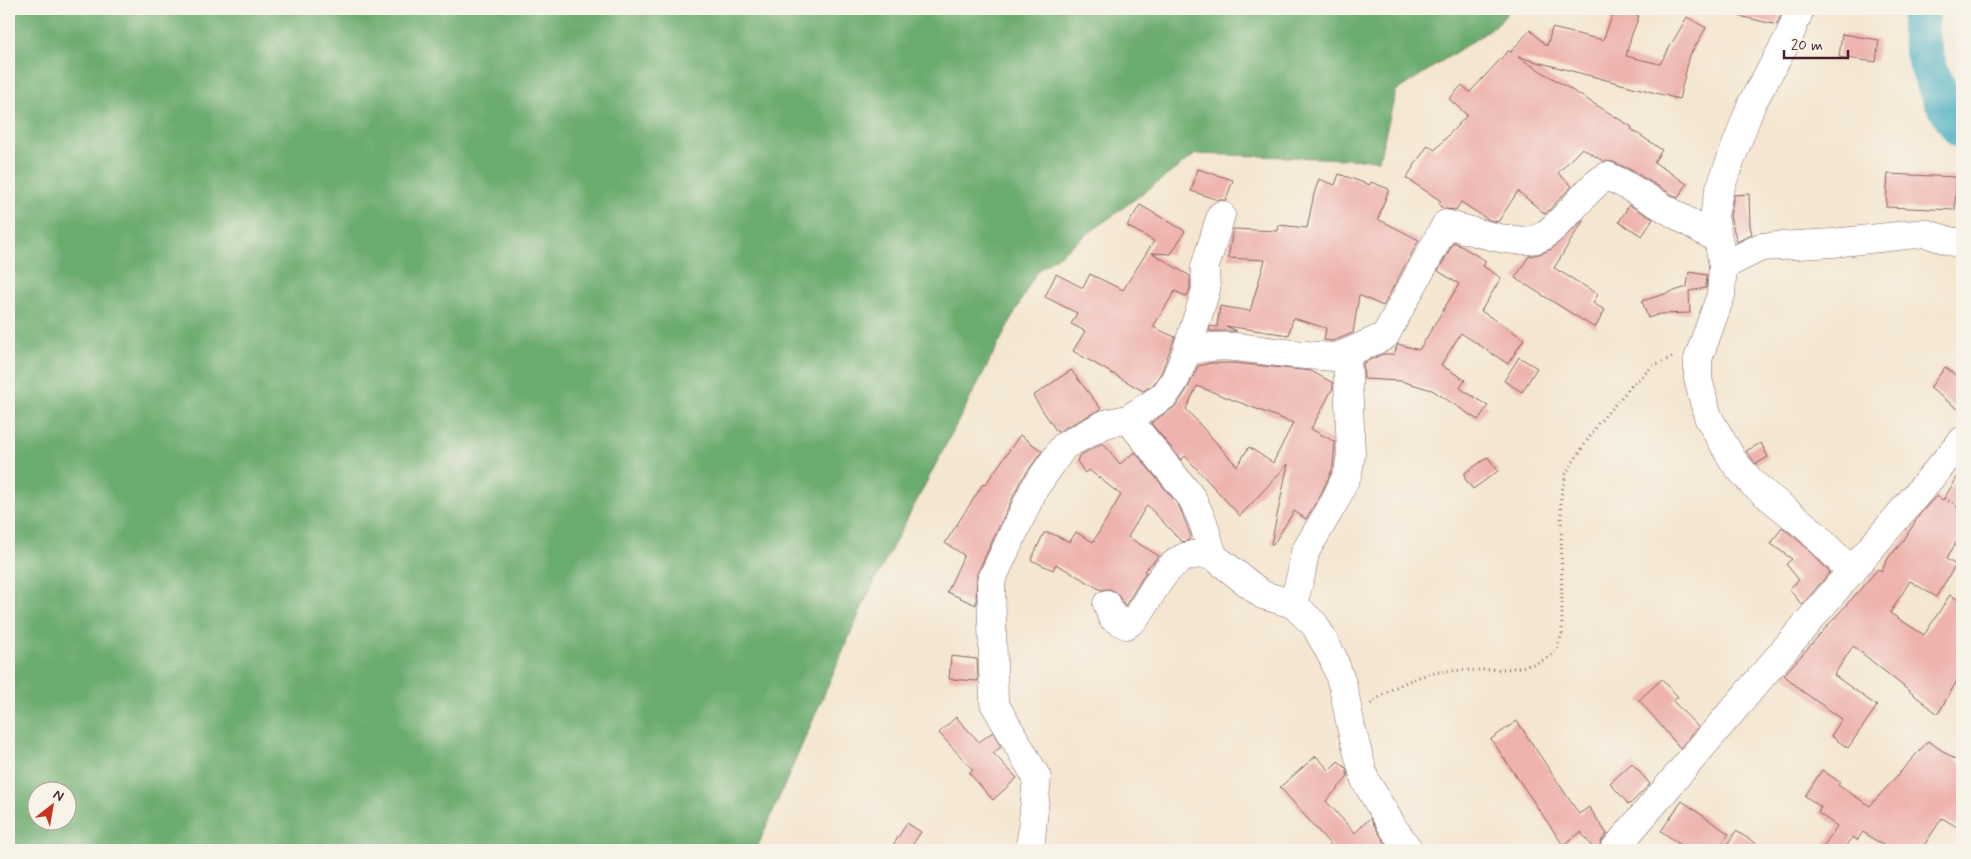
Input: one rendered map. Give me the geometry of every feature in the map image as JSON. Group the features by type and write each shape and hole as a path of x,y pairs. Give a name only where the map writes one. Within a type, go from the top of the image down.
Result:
{"street":[{"path":"1800,9 1788,40 1752,103 1719,191 1714,216 1723,266 1721,295 1698,359 1698,379 1708,417 1734,462 1753,484 1809,529 1852,572"},
{"path":"1186,353 1196,349 1221,347 1250,348 1335,357 1347,353 1385,336 1446,224 1500,238 1529,241 1543,236 1572,209 1594,183 1607,176 1717,239"},
{"path":"1030,850 1037,778 994,704 991,581 1034,489 1064,446 1105,424 1128,419 1164,396 1175,380 1186,353 1206,290 1205,267 1221,215"},
{"path":"1723,266 1761,247 1833,243 1925,233 1953,242 1962,242"},
{"path":"1293,604 1305,552 1335,502 1348,473 1352,454 1347,353"},
{"path":"1128,419 1192,498 1203,522 1213,556"},
{"path":"1625,846 1962,441"},
{"path":"1107,604 1112,617 1126,625 1134,621 1160,577 1186,556 1201,553 1213,556 1263,595 1293,604 1315,624 1334,658 1344,686 1351,727 1364,780 1409,850"}],"path":[{"path":"1351,727 1373,702 1406,681 1439,672 1517,669 1543,659 1557,648 1562,634 1561,496 1566,473 1598,424 1632,385 1653,366 1674,356 1701,352"}],"green space":[{"path":"9,9 1511,9 1496,26 1396,91 1379,160 1196,154 1036,272 868,594 756,850 9,850"}],"building":[{"path":"1615,9 1639,9 1635,15 1639,16 1626,56 1660,64 1687,17 1706,28 1690,55 1679,99 1518,57 1632,127 1631,129 1662,150 1654,162 1687,184 1678,198 1629,169 1613,162 1603,161 1582,148 1558,173 1572,186 1545,214 1518,191 1498,222 1487,219 1461,202 1456,210 1444,209 1439,205 1441,201 1406,178 1428,145 1435,150 1467,115 1449,99 1462,85 1470,92 1508,51 1511,52 1530,30 1547,46 1552,28 1603,40"},
{"path":"1736,9 1783,9 1777,25 1735,15"},
{"path":"1842,34 1879,40 1876,62 1839,57"},
{"path":"1198,169 1233,180 1226,200 1218,200 1191,191"},
{"path":"1339,174 1370,185 1371,182 1389,189 1378,219 1419,240 1383,306 1359,295 1353,333 1333,341 1324,340 1326,328 1293,318 1289,335 1226,326 1237,331 1209,331 1211,326 1217,327 1220,306 1250,311 1265,260 1228,258 1233,229 1278,231 1279,225 1307,228 1319,179 1335,185"},
{"path":"1888,174 1956,177 1955,210 1886,207"},
{"path":"1749,194 1752,234 1737,242 1730,216 1734,195"},
{"path":"1140,205 1185,231 1171,254 1152,253 1190,276 1190,288 1187,297 1175,291 1153,327 1175,337 1161,373 1153,385 1143,391 1073,351 1085,331 1071,324 1077,313 1045,297 1056,274 1083,288 1090,274 1123,290 1154,241 1127,226"},
{"path":"1629,205 1653,219 1642,236 1619,222"},
{"path":"1584,219 1554,268 1598,294 1593,303 1605,310 1595,328 1515,278 1529,256 1552,249"},
{"path":"1454,242 1486,261 1483,266 1501,278 1481,311 1524,339 1508,364 1461,333 1441,365 1465,380 1460,388 1488,406 1478,420 1432,390 1401,381 1364,379 1363,363 1383,354 1394,354 1398,344 1419,350 1459,284 1438,271"},
{"path":"1689,272 1707,275 1706,288 1689,291 1690,313 1660,314 1648,318 1642,301 1687,287"},
{"path":"1519,357 1537,368 1522,392 1504,381"},
{"path":"1211,363 1234,363 1311,371 1333,383 1333,388 1311,429 1335,442 1333,468 1321,494 1306,519 1294,511 1273,545 1271,544 1288,464 1240,516 1185,456 1181,460 1151,423 1177,405 1189,386 1198,366","holes":["1197,386 1293,423 1273,463 1249,447 1237,466 1186,409"]},
{"path":"1945,367 1962,380 1962,412 1930,388"},
{"path":"1071,370 1101,409 1057,432 1033,396"},
{"path":"1020,435 1042,451 1020,482 977,574 976,605 947,592 964,555 945,543 983,484 985,485"},
{"path":"1103,443 1120,464 1135,452 1179,506 1191,536 1189,540 1182,542 1147,505 1128,537 1159,556 1144,571 1146,572 1125,606 1116,592 1109,589 1101,590 1056,564 1053,570 1031,560 1044,533 1050,533 1070,542 1076,532 1093,542 1121,495 1089,470 1085,473 1077,461 1079,456"},
{"path":"1761,443 1768,457 1756,464 1746,451"},
{"path":"1488,457 1498,471 1473,489 1465,479 1465,473"},
{"path":"1962,470 1962,533 1946,559 1956,565 1936,597 1910,581 1890,613 1924,635 1950,595 1962,602 1962,672 1938,714 1853,646 1834,675 1877,706 1848,748 1831,736 1842,719 1802,691 1784,675 1878,569 1881,571 1920,514 1936,496 1943,500"},
{"path":"1782,527 1830,572 1802,605 1789,589 1799,580 1786,564 1792,559 1771,544"},
{"path":"951,656 977,659 978,681 949,679"},
{"path":"1662,679 1678,697 1673,701 1698,727 1680,748 1639,700"},
{"path":"956,717 979,742 993,732 1001,747 993,753 1017,778 993,800 969,773 973,770 939,733"},
{"path":"1517,721 1579,814 1589,807 1607,834 1598,850 1594,850 1581,832 1563,845 1491,739"},
{"path":"1928,741 1962,764 1962,830 1942,818 1921,850 1890,850 1863,832 1857,840 1853,837 1844,850 1821,850 1837,826 1818,813 1821,807 1805,796 1822,770 1840,782 1838,785 1870,806"},
{"path":"1316,756 1329,770 1338,761 1346,768 1348,777 1326,801 1355,833 1370,818 1387,846 1383,850 1335,850 1280,787"},
{"path":"1632,763 1650,784 1629,805 1610,783"},
{"path":"1682,801 1729,834 1717,850 1688,850 1661,831"},
{"path":"907,823 921,832 909,850 890,850"},
{"path":"1736,831 1767,850 1724,850"}],"waterway":[{"path":"1922,9 1920,32 1930,71 1947,108 1962,130"}]}
